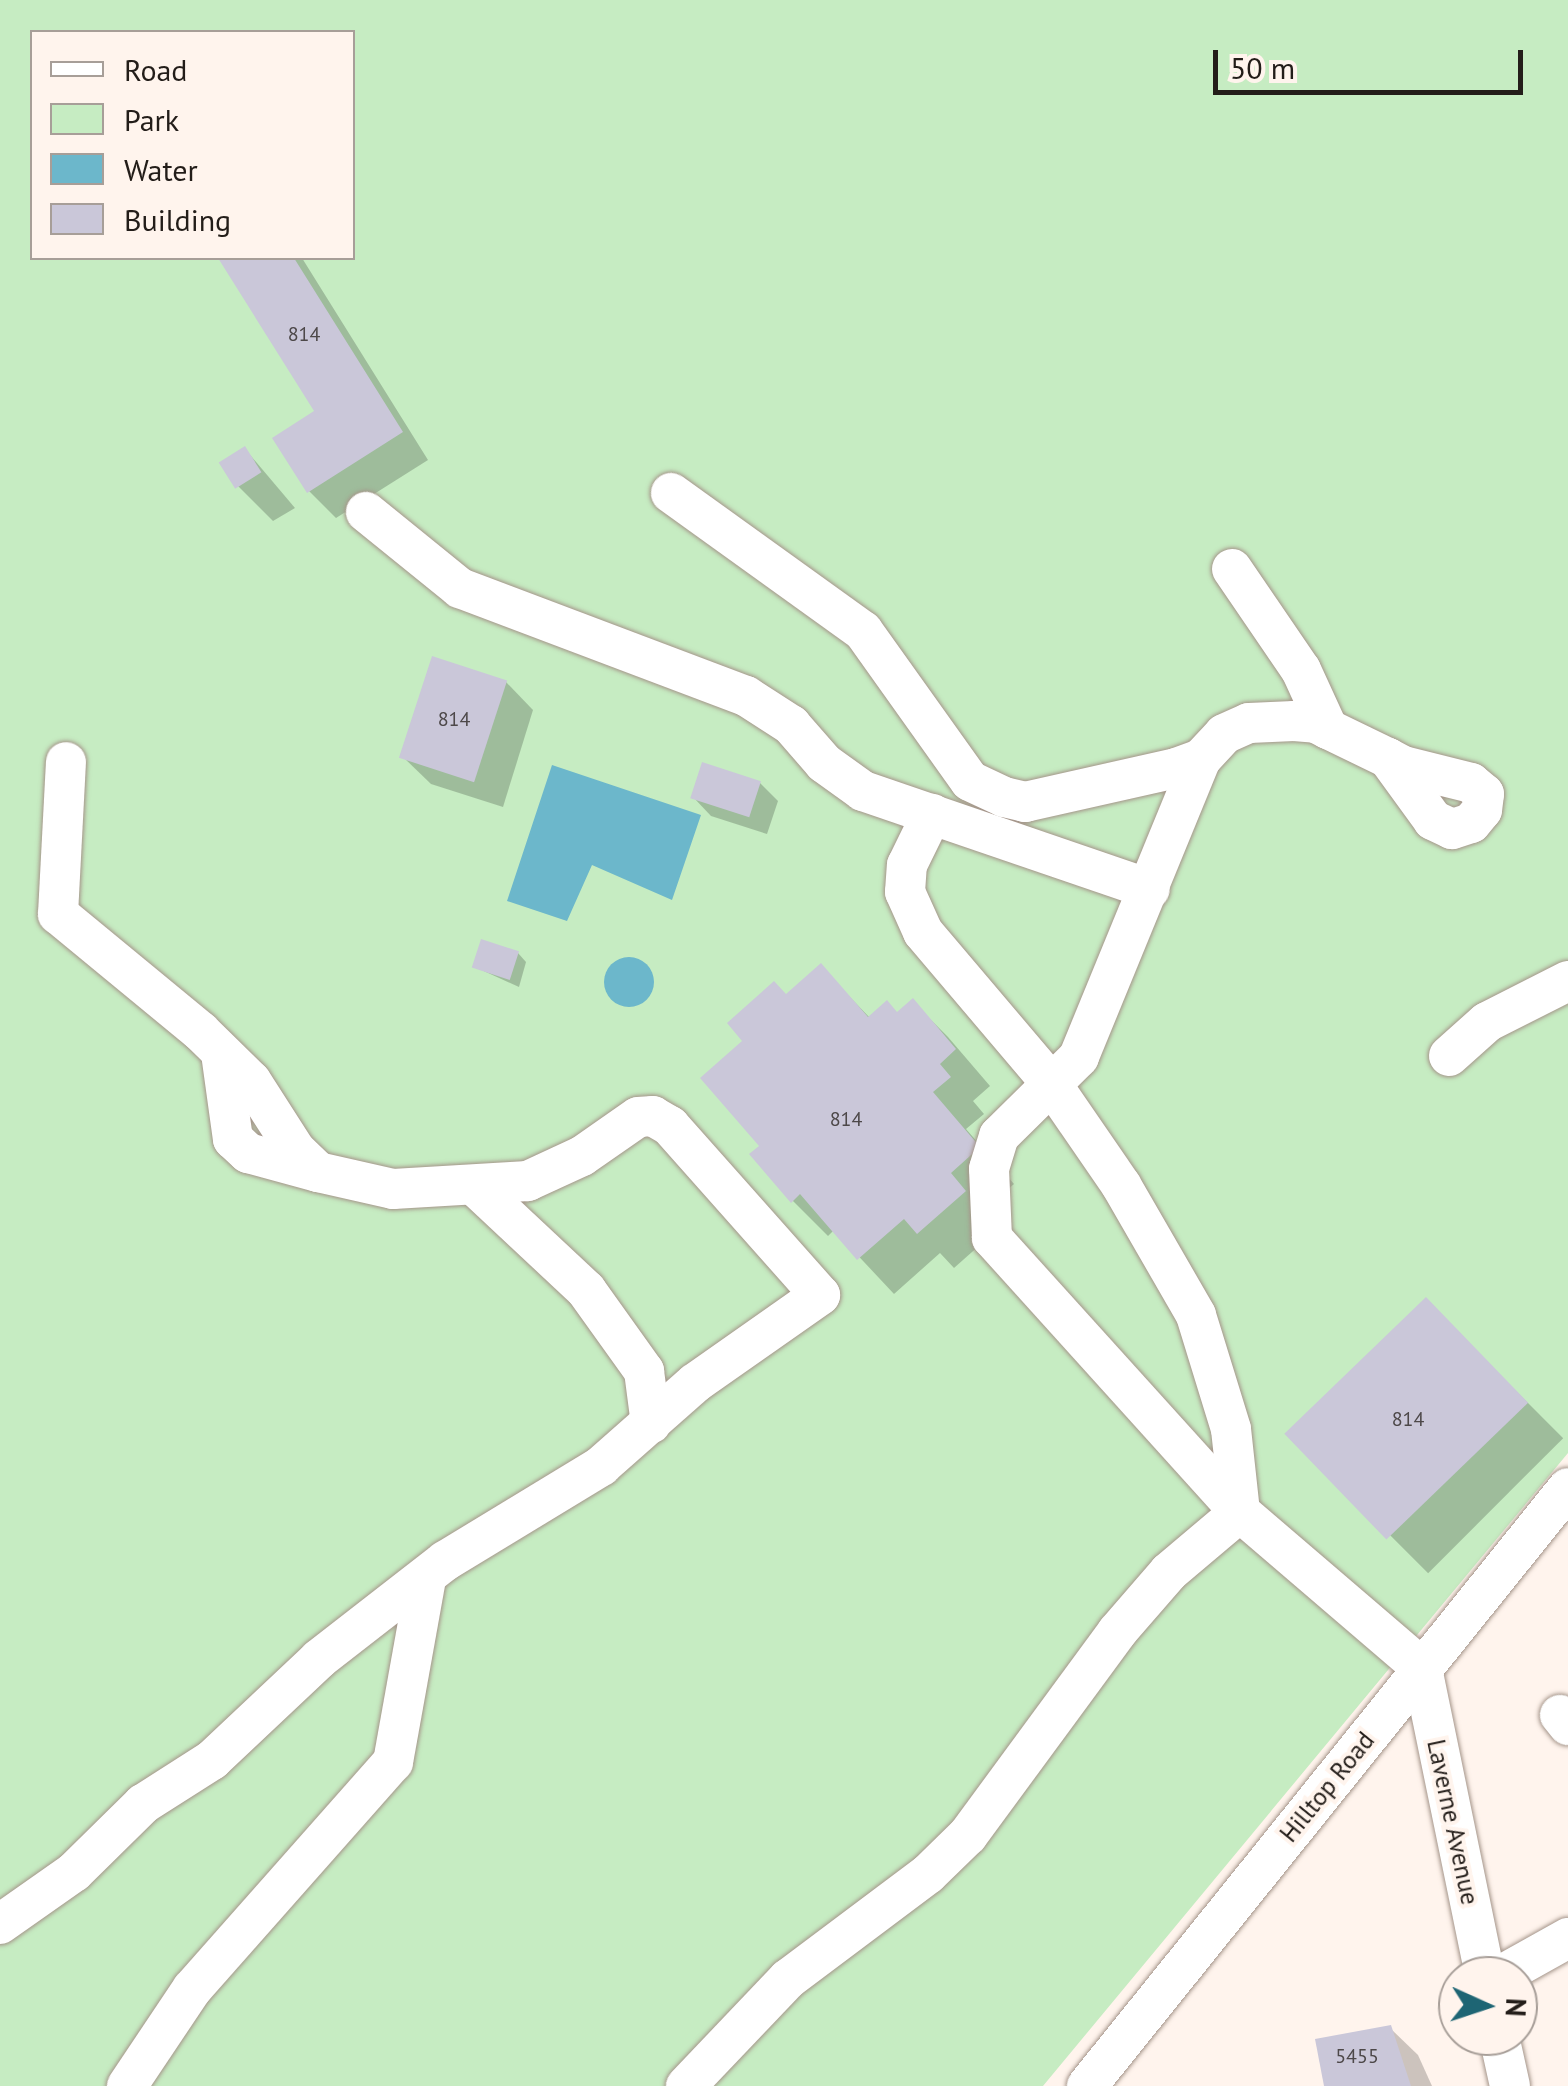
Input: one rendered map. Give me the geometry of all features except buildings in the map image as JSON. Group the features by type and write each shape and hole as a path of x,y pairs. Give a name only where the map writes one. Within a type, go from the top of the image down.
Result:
{"street":[{"path":"671,493 863,631 970,781 1025,802 1201,760"},
{"path":"366,512 460,588 746,696 791,725 824,763 863,791 1150,889"},
{"path":"1232,569 1300,670 1328,728"},
{"path":"1388,758 1328,728 1250,724 1224,734 1201,760 1079,1057 999,1136 990,1169 992,1238 1240,1512 1422,1668"},
{"path":"0,1924 74,1872 143,1804 212,1760 319,1660 484,1534 601,1466 695,1382 820,1295 670,1126 654,1116 638,1117 556,1170 476,1187 393,1189 318,1172 222,1052 39,906 66,762"},
{"path":"932,814 906,879 922,932 1050,1083 1121,1186 1196,1315 1231,1430 1240,1512"},
{"path":"1450,1056 1487,1022 1568,981"},
{"path":"476,1187 586,1290 644,1371 651,1424"},
{"name":"Hilltop Road","path":"1087,2086 1568,1488"},
{"path":"686,2086 788,1979 928,1874 968,1834 1117,1632 1169,1572 1240,1512"},
{"path":"127,2086 192,1988 393,1762 426,1579"},
{"name":"Laverne Avenue","path":"1422,1668 1481,1956"},
{"path":"1536,1956 1568,1938"},
{"path":"1503,2056 1510,2086"}],"green space":[{"path":"0,0 1568,0 1568,1453 1043,2086 0,2086"}],"water":[{"path":"552,765 701,815 672,900 592,865 567,921 507,901"},
{"path":"629,957 647,964 654,982 647,1000 629,1007 611,1000 604,982 611,964"}]}
